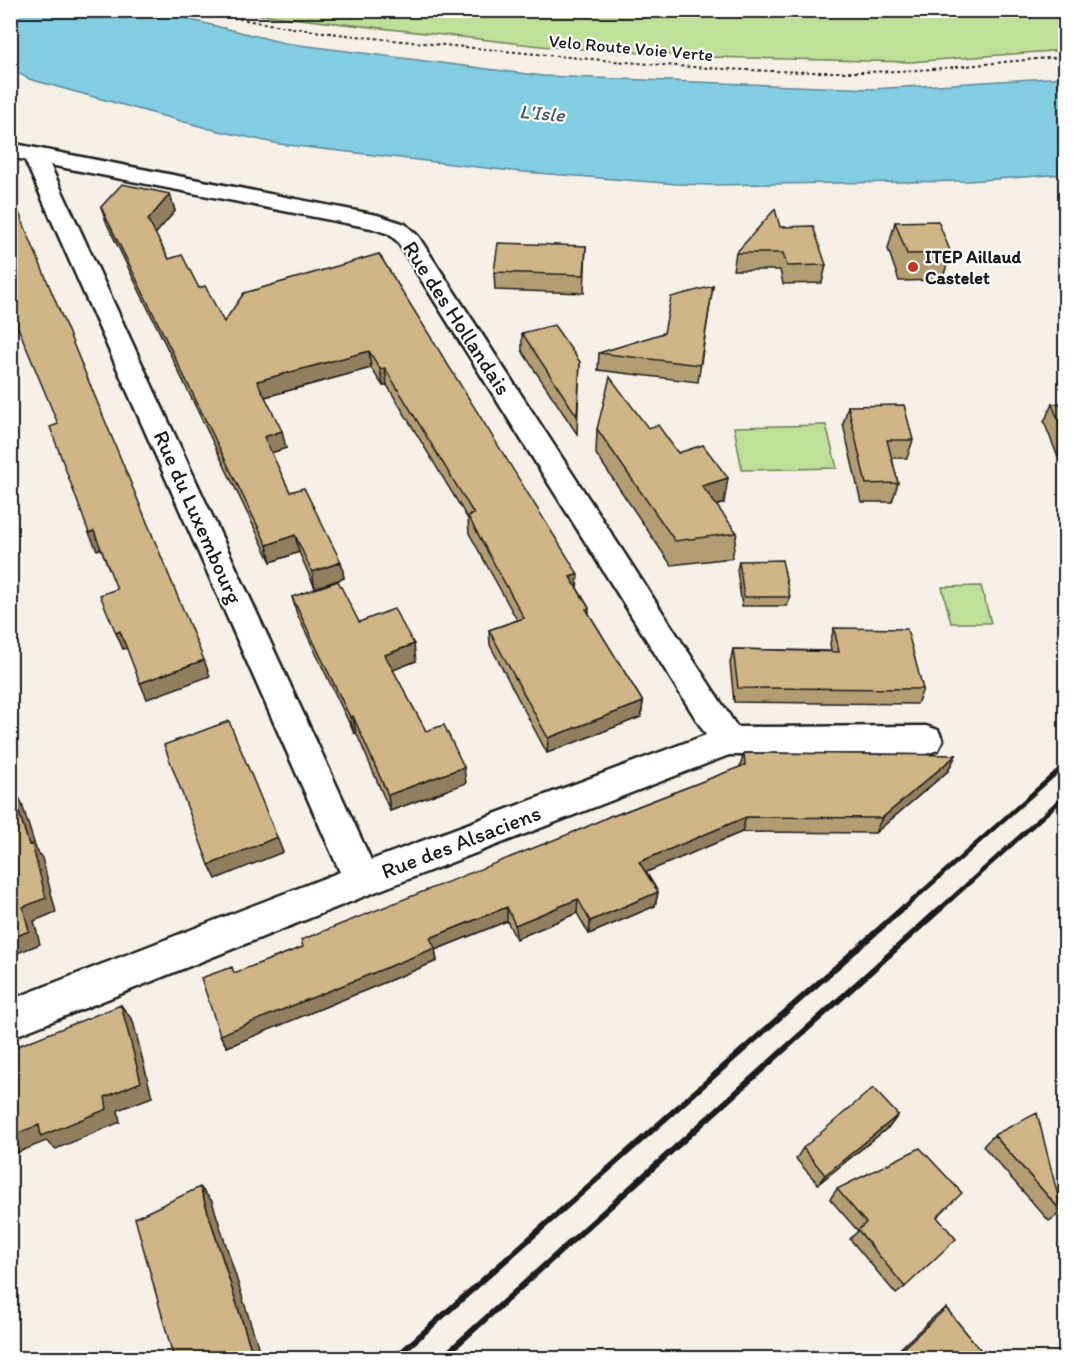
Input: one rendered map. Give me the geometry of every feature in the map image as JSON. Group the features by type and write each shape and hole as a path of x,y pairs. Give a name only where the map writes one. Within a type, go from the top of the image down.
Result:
{"street":[{"name":"Rue des Hollandais","path":"22,152 377,222 397,229 406,236 728,741"},
{"name":"Rue du Luxembourg","path":"22,152 362,880"},
{"name":"Rue des Alsaciens","path":"10,1019 362,880 728,741 926,740"}],"path":[{"name":"Velo Route Voie Verte","path":"198,10 254,24 330,33 658,65 747,70 897,71 1065,57"}],"green space":[{"path":"1065,10 1065,50 910,62 706,57 550,47 228,11"},
{"path":"826,425 837,468 742,470 734,427"},
{"path":"981,586 991,623 951,623 942,587"}],"water":[{"name":"L'Isle","path":"10,11 155,11 284,43 543,76 872,89 1065,77 1065,174 968,181 677,184 512,171 279,144 210,129 29,79 11,69"}],"building":[{"path":"122,184 170,194 148,220 169,259 182,255 199,288 205,286 224,322 244,293 379,254 578,574 570,577 589,608 586,609 643,702 548,738 489,630 524,618 468,516 474,514 385,368 380,369 369,351 257,381 282,431 264,437 290,492 304,488 341,562 312,572 295,535 267,545 101,207"},
{"path":"10,191 204,660 140,683 120,631 116,633 100,595 117,589 94,531 89,533 50,427 58,424 10,308"},
{"path":"775,209 780,227 813,226 826,265 787,266 783,253 736,253"},
{"path":"938,221 951,253 907,254 895,222"},
{"path":"498,243 586,246 584,275 494,272"},
{"path":"713,286 700,365 599,353 664,333 671,297"},
{"path":"554,325 580,362 577,416 522,333"},
{"path":"610,377 648,428 658,425 678,453 703,445 728,478 702,486 737,533 675,541 597,429"},
{"path":"1065,403 1065,437 1052,404"},
{"path":"904,405 913,440 887,440 898,483 866,484 848,406"},
{"path":"782,560 790,597 744,597 739,561"},
{"path":"338,581 359,622 394,609 414,644 385,655 426,731 444,725 464,767 388,795 353,716 350,717 292,597"},
{"path":"834,628 907,629 923,689 738,688 733,649 839,652"},
{"path":"229,721 277,837 209,865 164,745"},
{"path":"744,753 956,755 882,818 746,817 639,862 658,892 590,921 578,899 515,925 507,907 430,938 435,948 220,1035 201,978 232,967 234,973 303,947 301,940 612,815 745,765"},
{"path":"10,786 29,845 32,844 46,898 23,907 29,931 10,939"},
{"path":"121,1005 141,1082 105,1097 107,1109 41,1136 39,1125 10,1136 10,1049"},
{"path":"873,1088 898,1115 825,1175 803,1148"},
{"path":"1037,1113 1062,1212 994,1135"},
{"path":"920,1148 962,1193 937,1217 956,1239 905,1287 858,1230 866,1223 837,1189"},
{"path":"200,1187 254,1359 174,1359 135,1218"},
{"path":"946,1308 988,1359 903,1359 898,1353"}],"railway":[{"path":"902,910 1066,764"},
{"path":"939,910 1066,795"},
{"path":"395,1358 903,908"},
{"path":"442,1358 941,908"}],"place":[{"name":"ITEP Aillaud Castelet","path":"913,267"}]}
